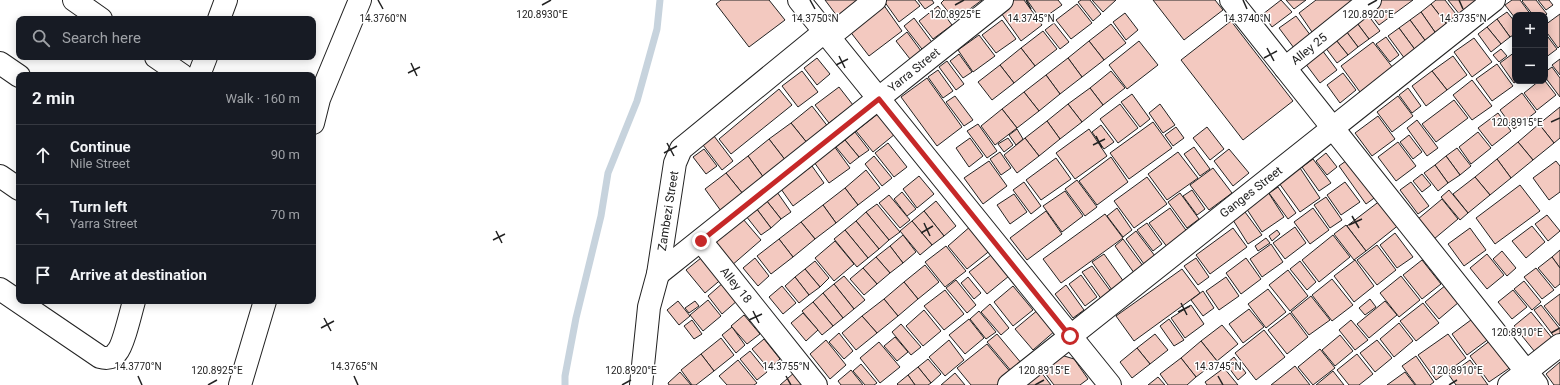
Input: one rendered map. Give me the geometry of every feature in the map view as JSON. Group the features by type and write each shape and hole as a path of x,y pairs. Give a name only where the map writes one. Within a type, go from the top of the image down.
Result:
{"street":[{"path":"74,0 97,16"},
{"path":"220,16 226,0"},
{"path":"316,111 319,99 360,0"},
{"path":"799,0 1110,385"},
{"name":"Zambezi Street","path":"641,385 649,307 658,274 675,163 681,149 827,34 875,0"},
{"name":"Yarra Street","path":"658,274 1002,0"},
{"name":"Alley 25","path":"1285,68 1370,0"},
{"name":"Ganges Street","path":"1009,385 1494,0"},
{"path":"1237,2 1285,68 1531,378"},
{"path":"160,60 178,72"},
{"path":"200,72 205,60"},
{"path":"0,63 16,74"},
{"path":"0,176 16,187"},
{"name":"Alley 18","path":"701,241 816,385"},
{"path":"0,289 16,300"},
{"path":"22,304 96,355 109,358 113,356 120,348 133,304"},
{"path":"240,385 264,304"},
{"path":"1509,385 1531,378 1560,345"}],"building":[{"path":"721,0 769,0 785,20 749,47 716,4"},
{"path":"825,0 859,0 843,24"},
{"path":"915,0 920,6 899,22 884,1"},
{"path":"918,0 932,0 934,3 925,9"},
{"path":"944,0 982,0 955,20 941,3"},
{"path":"1013,0 1024,0 1042,25 1021,41 999,10"},
{"path":"1027,0 1058,0 1062,5 1041,20"},
{"path":"1081,0 1090,0 1101,14 1093,21 1078,2"},
{"path":"1092,0 1116,0 1103,12"},
{"path":"1153,0 1215,0 1223,10 1184,40"},
{"path":"1281,0 1292,12 1272,27 1263,14"},
{"path":"1286,0 1306,0 1294,9"},
{"path":"1316,0 1354,0 1312,32 1299,13"},
{"path":"1377,0 1413,0 1379,25 1366,8"},
{"path":"1436,0 1445,0 1459,18 1448,26 1431,4"},
{"path":"1448,0 1480,0 1460,15"},
{"path":"1512,0 1520,0 1529,12 1512,12 1512,14 1505,5"},
{"path":"1536,0 1545,12 1531,12 1522,1"},
{"path":"1538,0 1549,0 1553,5 1546,10"},
{"path":"883,4 902,31 869,56 849,30"},
{"path":"1077,4 1092,23 1071,39 1056,20"},
{"path":"1431,4 1448,26 1437,35 1421,12"},
{"path":"938,6 952,25 933,39 919,21"},
{"path":"1365,11 1380,31 1369,39 1354,19"},
{"path":"1421,12 1437,35 1427,43 1410,20"},
{"path":"1507,12 1512,18 1512,36 1510,37 1497,19"},
{"path":"1125,13 1138,30 1126,40 1113,22"},
{"path":"1560,14 1560,46 1558,48 1548,34 1548,23"},
{"path":"1296,16 1311,36 1294,48 1279,28"},
{"path":"914,18 934,45 925,53 904,26"},
{"path":"1354,19 1369,39 1358,47 1343,27"},
{"path":"1497,19 1510,37 1501,44 1487,27"},
{"path":"1002,20 1016,39 996,53 982,35"},
{"path":"1410,20 1427,43 1416,51 1399,28"},
{"path":"1231,21 1293,101 1243,140 1181,60"},
{"path":"1054,23 1069,42 1060,49 1045,30"},
{"path":"1111,24 1126,43 1104,60 1089,41"},
{"path":"1343,27 1358,47 1348,55 1332,35"},
{"path":"1487,27 1501,44 1491,52 1478,34"},
{"path":"1399,28 1416,51 1405,59 1388,36"},
{"path":"1043,31 1057,49 1035,66 1021,48"},
{"path":"907,32 921,51 910,59 896,41"},
{"path":"979,35 995,56 973,72 958,50"},
{"path":"1332,35 1348,55 1337,63 1322,43"},
{"path":"1386,37 1399,55 1390,62 1376,44"},
{"path":"1548,37 1557,49 1548,56"},
{"path":"1474,38 1492,62 1472,77 1454,52"},
{"path":"1089,41 1104,60 1082,77 1068,58"},
{"path":"1139,41 1158,65 1127,89 1109,65"},
{"path":"1373,42 1393,68 1360,92 1341,66"},
{"path":"1319,46 1337,70 1320,83 1302,59"},
{"path":"1021,48 1035,66 1014,83 1000,65"},
{"path":"1501,49 1507,56 1499,62 1493,55"},
{"path":"959,54 972,72 963,78 950,61"},
{"path":"1512,54 1512,80 1500,63"},
{"path":"1453,56 1467,75 1447,90 1432,71"},
{"path":"817,58 830,74 817,85 804,68"},
{"path":"1068,58 1082,77 1060,94 1046,75"},
{"path":"1560,59 1560,75 1552,65"},
{"path":"947,61 964,84 956,90 939,67"},
{"path":"1497,64 1513,86 1492,101 1476,79"},
{"path":"1000,65 1014,83 992,100 978,82"},
{"path":"1552,67 1560,78 1560,97 1548,81 1548,70"},
{"path":"938,70 953,91 943,98 928,77"},
{"path":"802,71 818,92 798,107 782,86"},
{"path":"1111,71 1125,88 1103,105 1090,88"},
{"path":"1432,71 1447,90 1426,106 1412,86"},
{"path":"1343,73 1356,90 1340,103 1327,85"},
{"path":"1046,75 1060,94 1039,111 1024,92"},
{"path":"927,78 962,127 937,146 901,97"},
{"path":"1472,80 1492,106 1472,120 1453,95"},
{"path":"1535,84 1547,84 1556,95 1537,110 1524,93"},
{"path":"839,87 853,105 829,123 815,105"},
{"path":"1090,88 1103,105 1082,122 1068,104"},
{"path":"1408,88 1421,106 1412,113 1399,95"},
{"path":"779,89 792,105 731,154 719,139"},
{"path":"1024,92 1039,111 1017,128 1002,109"},
{"path":"1522,93 1536,112 1514,129 1500,110"},
{"path":"1132,94 1150,119 1140,127 1121,102"},
{"path":"955,96 973,120 964,126 946,102"},
{"path":"1398,96 1413,116 1392,132 1377,112"},
{"path":"1454,100 1468,118 1436,142 1422,124"},
{"path":"1068,104 1082,122 1060,139 1047,121"},
{"path":"1120,104 1138,128 1118,143 1100,119"},
{"path":"1160,104 1175,125 1163,133 1149,113"},
{"path":"812,106 829,128 808,144 791,123"},
{"path":"1560,107 1560,138 1554,143 1539,124"},
{"path":"1002,109 1017,128 995,145 981,126"},
{"path":"879,113 895,134 873,152 856,131"},
{"path":"1498,113 1511,131 1492,146 1478,128"},
{"path":"1378,116 1395,139 1372,156 1355,133"},
{"path":"1417,120 1438,148 1427,156 1407,128"},
{"path":"1047,121 1060,139 1039,156 1025,138"},
{"path":"1153,122 1172,148 1129,179 1110,153"},
{"path":"791,123 808,144 786,161 769,139"},
{"path":"978,124 997,151 987,158 967,131"},
{"path":"1539,124 1554,143 1533,160 1518,142"},
{"path":"1101,125 1114,142 1104,149 1092,132"},
{"path":"1176,127 1184,138 1173,146 1165,135"},
{"path":"1207,127 1224,149 1210,160 1193,138"},
{"path":"1017,129 1023,139 1016,145 1009,135"},
{"path":"1089,129 1107,156 1075,179 1056,153"},
{"path":"855,132 869,150 859,157 845,140"},
{"path":"1478,132 1491,148 1471,164 1459,147"},
{"path":"1409,135 1422,152 1413,159 1400,142"},
{"path":"714,136 733,161 722,170 703,145"},
{"path":"970,138 983,156 969,167 956,148"},
{"path":"1008,138 1013,145 1004,152 998,144"},
{"path":"1025,138 1039,156 1017,173 1004,155"},
{"path":"769,139 786,161 764,178 748,156"},
{"path":"845,140 859,157 850,164 836,147"},
{"path":"1398,142 1416,166 1396,181 1378,157"},
{"path":"1518,142 1533,160 1511,178 1497,159"},
{"path":"888,143 907,167 894,177 875,153"},
{"path":"834,146 850,168 829,183 814,162"},
{"path":"1194,147 1210,169 1200,176 1184,154"},
{"path":"1457,148 1471,166 1460,175 1446,156"},
{"path":"704,149 717,166 706,174 693,157"},
{"path":"1229,149 1249,173 1233,186 1214,161"},
{"path":"1000,152 1011,168 1001,175 990,159"},
{"path":"1178,152 1198,178 1167,200 1148,174"},
{"path":"1326,153 1337,167 1327,175 1316,161"},
{"path":"748,156 764,178 743,194 726,173"},
{"path":"874,156 892,178 882,186 865,164"},
{"path":"1446,156 1460,175 1448,183 1435,165"},
{"path":"1111,157 1128,182 1097,205 1079,181"},
{"path":"1056,158 1071,179 1041,200 1026,180"},
{"path":"1350,158 1377,196 1366,204 1339,166"},
{"path":"1313,159 1331,183 1319,191 1302,167"},
{"path":"1497,159 1511,178 1490,195 1475,177"},
{"path":"989,161 1007,186 983,204 964,178"},
{"path":"1556,161 1560,166 1560,192 1549,200 1533,178"},
{"path":"1435,165 1448,183 1438,191 1424,173"},
{"path":"812,166 824,183 793,206 781,189"},
{"path":"1213,168 1232,193 1209,210 1190,185"},
{"path":"1300,168 1320,198 1300,212 1279,183"},
{"path":"866,170 880,188 858,205 845,188"},
{"path":"726,173 743,194 721,211 705,189"},
{"path":"1422,174 1431,185 1422,192 1413,181"},
{"path":"919,176 934,194 917,208 903,189"},
{"path":"1147,177 1167,204 1134,228 1114,201"},
{"path":"1475,177 1490,195 1468,213 1453,194"},
{"path":"1077,180 1097,207 1085,216 1065,189"},
{"path":"1024,182 1041,206 1031,214 1013,190"},
{"path":"1345,182 1360,202 1341,215 1327,195"},
{"path":"1411,182 1429,206 1418,214 1400,190"},
{"path":"1520,185 1540,211 1495,244 1476,218"},
{"path":"1278,187 1296,213 1288,219 1269,193"},
{"path":"845,188 858,205 836,223 823,205"},
{"path":"1192,190 1205,209 1197,215 1183,196"},
{"path":"1449,190 1468,213 1460,220 1441,197"},
{"path":"1065,191 1083,216 1062,232 1043,206"},
{"path":"777,192 791,212 781,219 766,200"},
{"path":"902,192 916,209 907,216 894,199"},
{"path":"1268,192 1284,217 1262,232 1246,208"},
{"path":"1180,193 1199,219 1187,228 1168,202"},
{"path":"1014,194 1027,212 1010,224 997,205"},
{"path":"889,195 910,220 900,228 879,203"},
{"path":"1326,197 1342,220 1330,228 1314,205"},
{"path":"1442,199 1458,219 1434,239 1418,219"},
{"path":"766,200 781,219 771,228 756,208"},
{"path":"1381,200 1400,224 1366,251 1347,226"},
{"path":"936,201 956,226 944,236 924,211"},
{"path":"877,204 900,232 889,240 866,212"},
{"path":"823,205 836,223 815,239 801,222"},
{"path":"756,208 771,228 761,235 746,216"},
{"path":"1117,208 1132,230 1123,237 1107,216"},
{"path":"1170,208 1188,233 1168,248 1149,223"},
{"path":"1313,208 1329,230 1310,244 1294,222"},
{"path":"924,211 944,236 932,245 912,221"},
{"path":"1046,211 1062,234 1027,260 1010,238"},
{"path":"866,212 889,240 879,249 856,221"},
{"path":"1245,212 1262,235 1248,244 1233,220"},
{"path":"1105,214 1123,238 1061,283 1043,259"},
{"path":"1547,215 1560,231 1548,241 1535,224"},
{"path":"743,219 761,240 731,266 713,244"},
{"path":"856,221 879,249 868,258 845,230"},
{"path":"912,221 932,245 920,255 900,231"},
{"path":"801,222 815,239 793,257 779,239"},
{"path":"1147,223 1162,244 1153,251 1137,230"},
{"path":"972,225 992,249 967,269 948,246"},
{"path":"1346,225 1366,251 1354,260 1334,234"},
{"path":"1532,226 1545,242 1526,258 1512,241"},
{"path":"1295,227 1306,243 1285,259 1273,243"},
{"path":"1233,228 1247,247 1210,274 1196,255"},
{"path":"1470,228 1486,250 1464,266 1448,244"},
{"path":"845,230 868,258 857,267 834,239"},
{"path":"1277,230 1280,234 1272,241 1269,236"},
{"path":"1136,231 1155,256 1144,264 1126,239"},
{"path":"1395,233 1413,257 1397,268 1380,245"},
{"path":"903,235 916,252 903,263 890,246"},
{"path":"1333,235 1350,257 1319,282 1302,260"},
{"path":"1266,238 1270,243 1258,251 1255,246"},
{"path":"779,239 793,257 771,274 757,256"},
{"path":"1123,239 1146,270 1137,277 1115,246"},
{"path":"835,241 854,264 834,281 815,258"},
{"path":"1271,244 1283,262 1262,277 1250,259"},
{"path":"1377,245 1396,270 1377,285 1357,260"},
{"path":"890,246 903,263 890,273 876,257"},
{"path":"946,246 966,271 945,287 925,262"},
{"path":"1560,250 1560,268 1552,257"},
{"path":"1502,251 1516,268 1507,276 1493,259"},
{"path":"706,254 724,277 705,293 686,270"},
{"path":"1104,254 1124,282 1112,290 1092,262"},
{"path":"1487,254 1504,275 1487,289 1470,268"},
{"path":"991,255 1009,276 987,294 969,272"},
{"path":"876,257 890,273 877,284 863,268"},
{"path":"1552,257 1560,268 1560,284 1555,288 1538,268"},
{"path":"755,258 769,276 758,286 743,268"},
{"path":"1196,258 1209,277 1198,285 1184,266"},
{"path":"1246,258 1261,279 1241,294 1226,273"},
{"path":"1355,260 1374,286 1354,302 1334,276"},
{"path":"1422,260 1441,284 1422,299 1403,275"},
{"path":"815,261 829,278 820,287 805,269"},
{"path":"1300,261 1316,282 1307,290 1290,269"},
{"path":"925,265 939,282 918,299 904,282"},
{"path":"1092,266 1112,293 1102,300 1082,272"},
{"path":"863,268 877,284 864,295 850,279"},
{"path":"1536,268 1554,290 1542,299 1524,277"},
{"path":"805,269 820,287 809,295 795,277"},
{"path":"1182,269 1200,293 1134,341 1116,316"},
{"path":"1288,270 1308,296 1290,311 1269,285"},
{"path":"1081,275 1097,297 1085,306 1069,284"},
{"path":"844,276 865,300 854,309 834,284"},
{"path":"1401,276 1420,300 1399,317 1380,293"},
{"path":"795,277 809,295 799,303 785,286"},
{"path":"968,277 981,293 974,299 961,283"},
{"path":"1226,277 1239,296 1219,310 1206,291"},
{"path":"1332,279 1353,305 1332,321 1312,295"},
{"path":"956,280 976,305 967,313 946,288"},
{"path":"1524,281 1541,302 1532,310 1514,289"},
{"path":"724,282 738,300 722,314 708,296"},
{"path":"904,282 918,299 898,316 884,299"},
{"path":"834,284 854,309 843,318 823,293"},
{"path":"1066,285 1084,310 1073,318 1055,294"},
{"path":"1446,285 1459,302 1439,319 1425,302"},
{"path":"782,286 796,303 783,314 769,297"},
{"path":"1013,286 1033,310 1013,326 994,302"},
{"path":"1268,289 1286,312 1266,328 1248,304"},
{"path":"945,290 964,314 944,330 924,306"},
{"path":"1513,290 1527,307 1512,319 1498,302"},
{"path":"1203,291 1214,308 1203,316 1191,300"},
{"path":"823,293 843,318 833,326 813,302"},
{"path":"1560,294 1560,326 1544,306"},
{"path":"1311,296 1330,320 1309,335 1291,312"},
{"path":"884,299 898,316 877,333 862,316"},
{"path":"1370,299 1376,307 1365,315 1359,308"},
{"path":"708,300 721,316 703,331 690,315"},
{"path":"678,301 690,316 679,325 667,310"},
{"path":"695,301 699,306 689,313 685,308"},
{"path":"1385,301 1397,315 1369,338 1357,324"},
{"path":"813,302 833,326 822,335 802,311"},
{"path":"1423,303 1439,323 1416,341 1400,321"},
{"path":"990,304 1009,328 1001,335 981,312"},
{"path":"1191,305 1204,324 1185,338 1171,318"},
{"path":"1541,305 1560,329 1560,336 1556,339 1534,310"},
{"path":"1039,309 1056,330 1033,350 1015,329"},
{"path":"1249,309 1264,327 1243,343 1229,324"},
{"path":"924,310 941,331 923,346 906,326"},
{"path":"979,311 996,332 986,339 970,319"},
{"path":"1531,312 1552,338 1535,352 1514,326"},
{"path":"803,313 818,330 806,341 791,323"},
{"path":"1290,313 1308,337 1287,354 1268,330"},
{"path":"744,315 760,334 747,344 731,326"},
{"path":"862,316 877,333 856,350 842,333"},
{"path":"1475,317 1490,338 1467,355 1452,334"},
{"path":"969,319 984,338 965,354 949,335"},
{"path":"1169,319 1184,340 1174,346 1160,326"},
{"path":"692,320 702,334 694,339 684,326"},
{"path":"1351,320 1368,340 1355,350 1339,330"},
{"path":"1399,323 1413,341 1394,357 1380,339"},
{"path":"901,324 921,347 911,355 892,332"},
{"path":"1222,325 1238,344 1217,361 1201,341"},
{"path":"732,327 745,345 736,353 722,335"},
{"path":"1264,330 1285,357 1256,380 1235,353"},
{"path":"839,333 853,351 844,359 829,342"},
{"path":"997,334 1022,364 1012,372 987,342"},
{"path":"1155,334 1168,350 1150,364 1137,348"},
{"path":"1448,334 1466,358 1436,380 1418,355"},
{"path":"1340,335 1353,351 1335,366 1322,350"},
{"path":"895,337 908,352 897,361 884,346"},
{"path":"721,338 734,355 714,371 701,354"},
{"path":"764,339 780,359 769,369 752,349"},
{"path":"826,340 846,365 830,379 810,354"},
{"path":"949,340 964,360 945,376 929,357"},
{"path":"1377,340 1392,358 1375,372 1360,353"},
{"path":"1491,340 1511,367 1489,382 1470,356"},
{"path":"1201,341 1217,361 1196,377 1181,358"},
{"path":"879,342 900,367 880,383 860,358"},
{"path":"987,344 1012,374 999,385 971,385 957,368"},
{"path":"1137,348 1150,364 1132,378 1120,362"},
{"path":"1320,349 1335,368 1313,385 1298,367"},
{"path":"750,351 767,372 757,380 740,359"},
{"path":"701,354 714,371 696,385 692,385 681,370"},
{"path":"1357,354 1373,374 1359,385 1349,385 1337,370"},
{"path":"1061,355 1074,359 1088,379 1080,385 1054,385 1042,369"},
{"path":"1416,356 1434,382 1430,385 1416,385 1402,366"},
{"path":"1234,357 1246,373 1238,380 1226,364"},
{"path":"1181,358 1196,377 1187,385 1168,385 1160,374"},
{"path":"928,359 941,374 931,383 918,367"},
{"path":"738,360 757,383 754,385 727,385 719,376"},
{"path":"1470,360 1488,385 1456,385 1449,375"},
{"path":"1560,362 1560,385 1554,385 1546,374"},
{"path":"861,364 877,383 874,385 865,385 853,371"},
{"path":"1295,366 1310,385 1271,385"},
{"path":"918,367 931,383 928,385 915,385 908,375"},
{"path":"1224,368 1238,385 1207,385 1205,382"},
{"path":"851,370 863,385 841,385 838,381"},
{"path":"1333,371 1344,385 1316,385"},
{"path":"680,372 691,385 669,385 668,383"},
{"path":"795,372 806,385 780,385"},
{"path":"1041,372 1051,385 1024,385"},
{"path":"1405,372 1415,385 1387,385"},
{"path":"955,373 965,385 941,385"},
{"path":"908,375 915,385 897,384"},
{"path":"1158,377 1165,385 1148,385"}],"waterway":[{"path":"565,385 565,376 576,318 601,216 608,173 637,101 657,29 660,0"}],"route":[{"path":"701,241 879,99 1070,336"}]}
